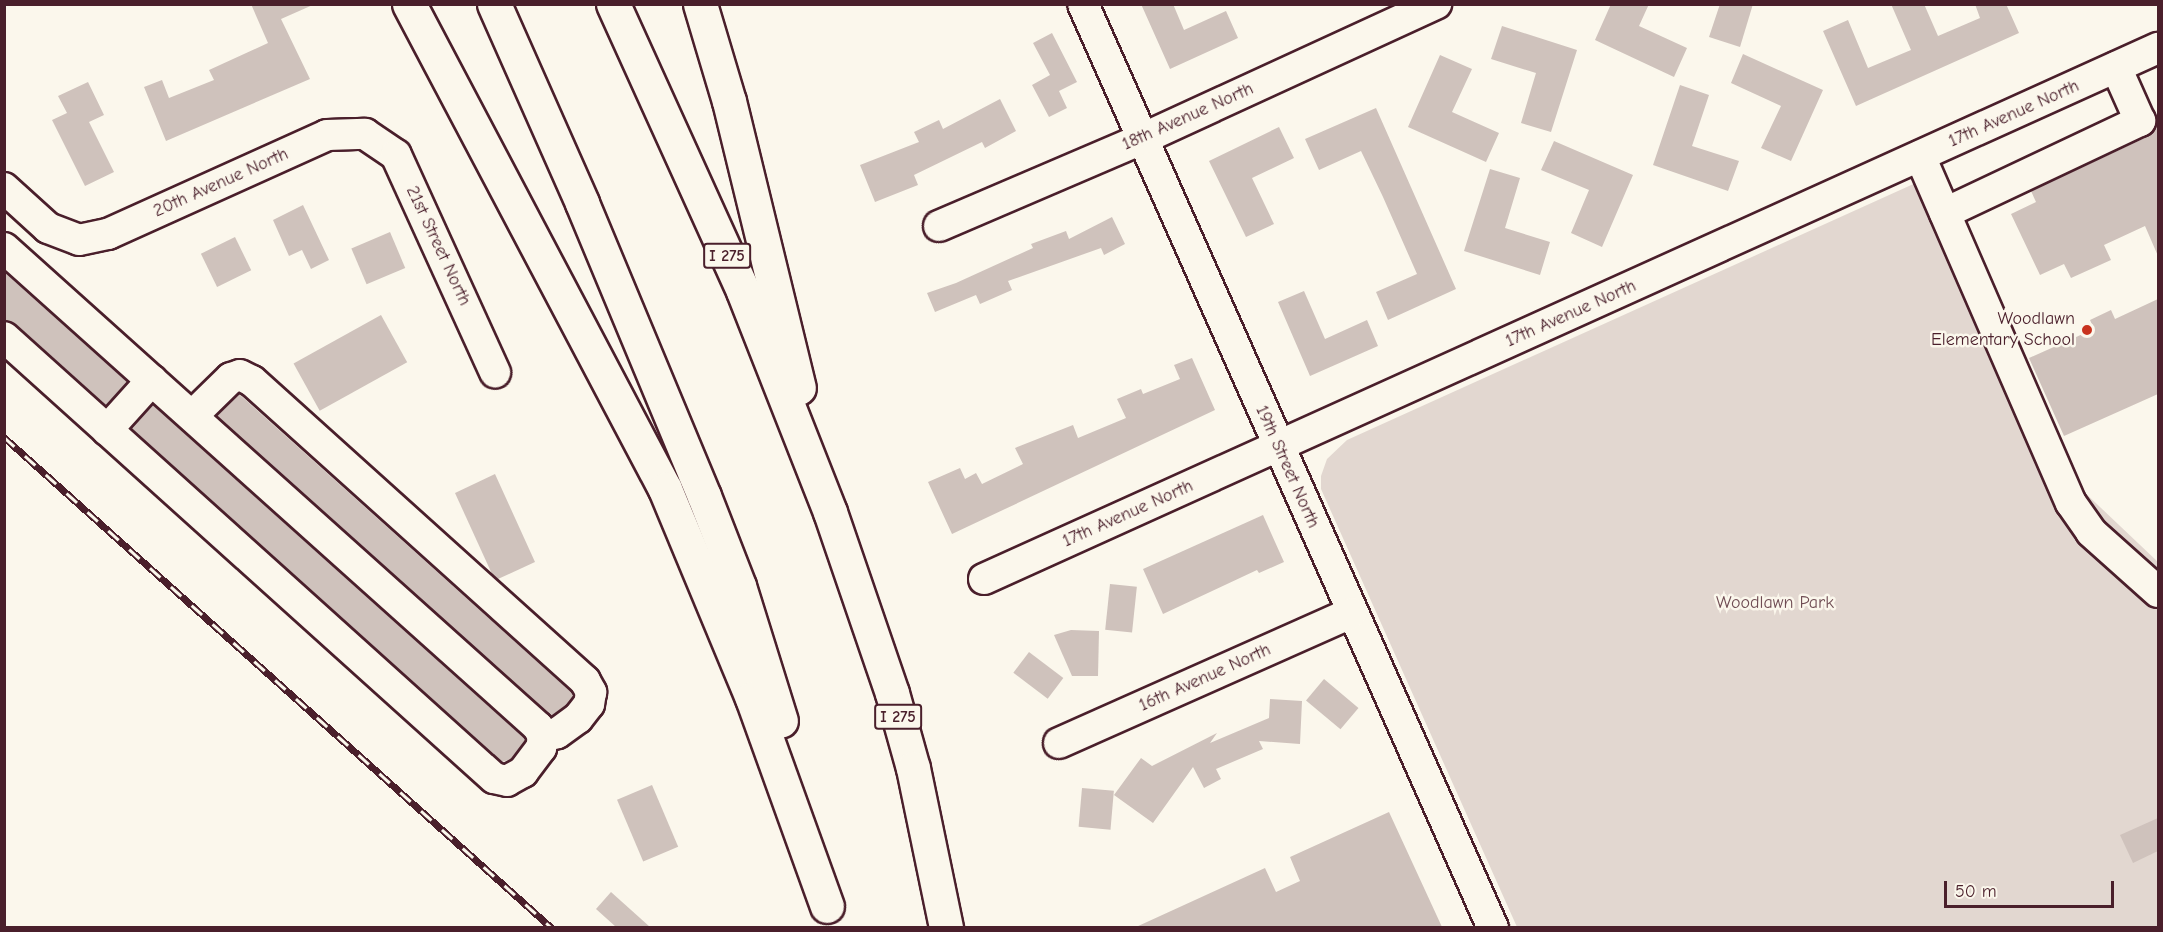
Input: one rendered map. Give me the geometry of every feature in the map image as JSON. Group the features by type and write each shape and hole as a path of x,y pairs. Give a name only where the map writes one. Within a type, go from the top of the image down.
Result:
{"highway":[{"path":"409,4 665,489 752,698 829,917"},
{"path":"494,4 582,203 739,586 772,689 804,805 829,917"},
{"name":"I 275","path":"613,4 743,291 830,512 892,693 913,768 946,927"},
{"path":"700,4 729,101 830,512"}],"street":[{"name":"19th Street North","path":"1083,4 1351,613 1493,927"},
{"name":"18th Avenue North","path":"939,226 1142,139 1436,4"},
{"name":"17th Avenue North","path":"984,579 2158,48"},
{"path":"1945,213 2140,120 2116,68"},
{"name":"20th Avenue North","path":"4,188 48,228 79,240 108,234 327,135 365,134"},
{"name":"21st Street North","path":"365,134 396,155 495,372"},
{"path":"1920,156 2071,504 2091,532 2158,592"},
{"path":"4,248 538,727 543,737 541,748 523,772 507,781 494,778 4,337"},
{"path":"192,416 231,378 240,375 252,381 585,681 591,692 589,704 584,711 557,733 543,737"},
{"path":"107,430 152,380"},
{"name":"16th Avenue North","path":"1059,743 1351,613"}],"green space":[{"name":"Woodlawn Park","path":"1940,172 2081,489 2158,562 2158,927 1517,927 1321,489 1321,476 1327,459 1347,440"}],"building":[{"path":"251,4 315,4 281,19 310,79 166,141 144,87 162,80 169,98 214,80 209,70 268,43"},
{"path":"1141,4 1173,4 1184,30 1226,11 1238,38 1170,69"},
{"path":"1611,4 1649,4 1639,26 1687,48 1674,77 1595,40"},
{"path":"1720,4 1753,4 1740,47 1709,37"},
{"path":"1891,4 1924,4 1938,36 1980,18 1975,4 2006,4 2019,33 1856,106 1823,31 1848,20 1868,68 1911,50"},
{"path":"1502,26 1577,50 1551,132 1521,123 1536,73 1491,59"},
{"path":"1052,33 1077,82 1059,91 1067,108 1049,117 1032,85 1050,75 1033,43"},
{"path":"1743,54 1823,90 1791,161 1761,148 1781,106 1731,83"},
{"path":"1440,55 1472,69 1452,112 1499,133 1486,162 1408,127"},
{"path":"88,82 104,115 89,122 114,172 85,186 52,120 67,113 58,96"},
{"path":"1680,85 1709,95 1692,146 1739,161 1728,191 1653,165"},
{"path":"1000,99 1016,131 985,148 982,142 914,175 918,185 875,202 860,165 919,142 914,132 939,120 943,129"},
{"path":"1376,108 1456,289 1388,320 1376,292 1417,274 1383,197 1361,151 1319,170 1305,139"},
{"path":"2158,122 2158,256 2145,226 2104,245 2111,260 2071,278 2064,264 2040,275 2011,214 2036,202 2031,191 2147,137"},
{"path":"1279,127 1294,158 1252,178 1274,224 1246,237 1209,161"},
{"path":"1554,141 1633,175 1602,247 1571,233 1589,190 1541,170"},
{"path":"1490,169 1520,178 1505,228 1550,242 1540,275 1464,251"},
{"path":"303,205 329,260 311,269 302,250 289,256 273,220"},
{"path":"1112,217 1125,244 1104,255 1101,248 1008,281 1012,290 980,304 976,295 935,312 927,293 956,283 1033,248 1031,244 1066,231 1069,239"},
{"path":"390,232 405,268 367,284 351,248"},
{"path":"235,237 251,270 217,287 201,254"},
{"path":"4,272 127,382 106,405 16,324 4,320"},
{"path":"1304,291 1325,339 1367,320 1378,346 1310,376 1278,302"},
{"path":"2158,299 2158,394 2064,436 2029,358 2094,329 2090,320 2111,310 2115,319"},
{"path":"381,315 407,362 320,411 294,363"},
{"path":"1192,358 1215,410 952,534 928,482 960,468 965,479 976,473 982,484 1023,464 1015,448 1073,425 1078,438 1126,418 1117,399 1141,389 1143,394 1180,379 1174,365"},
{"path":"239,394 571,692 573,697 566,705 551,716 217,416"},
{"path":"153,405 524,738 525,741 511,759 502,762 132,429"},
{"path":"495,474 535,562 498,579 492,574 455,493"},
{"path":"1263,515 1284,562 1259,573 1257,570 1163,614 1143,569"},
{"path":"1110,584 1137,587 1132,633 1105,630"},
{"path":"1071,630 1099,631 1098,676 1072,676 1054,635"},
{"path":"1029,652 1063,678 1048,699 1013,673"},
{"path":"1324,679 1358,708 1340,729 1306,700"},
{"path":"1270,699 1302,701 1300,744 1259,741 1263,749 1216,769 1221,779 1204,788 1193,767 1153,823 1114,795 1141,758 1152,766 1217,733 1210,743 1269,718"},
{"path":"652,785 678,847 643,862 617,800"},
{"path":"1082,788 1114,791 1110,830 1079,827"},
{"path":"1389,812 1442,927 1136,927 1265,868 1276,892 1300,881 1290,857"},
{"path":"2158,818 2158,851 2133,863 2120,835"},
{"path":"611,892 650,927 616,927 596,909"}],"railway":[{"path":"4,437 552,928"}],"place":[{"name":"Woodlawn Elementary School","path":"2087,330"}]}
